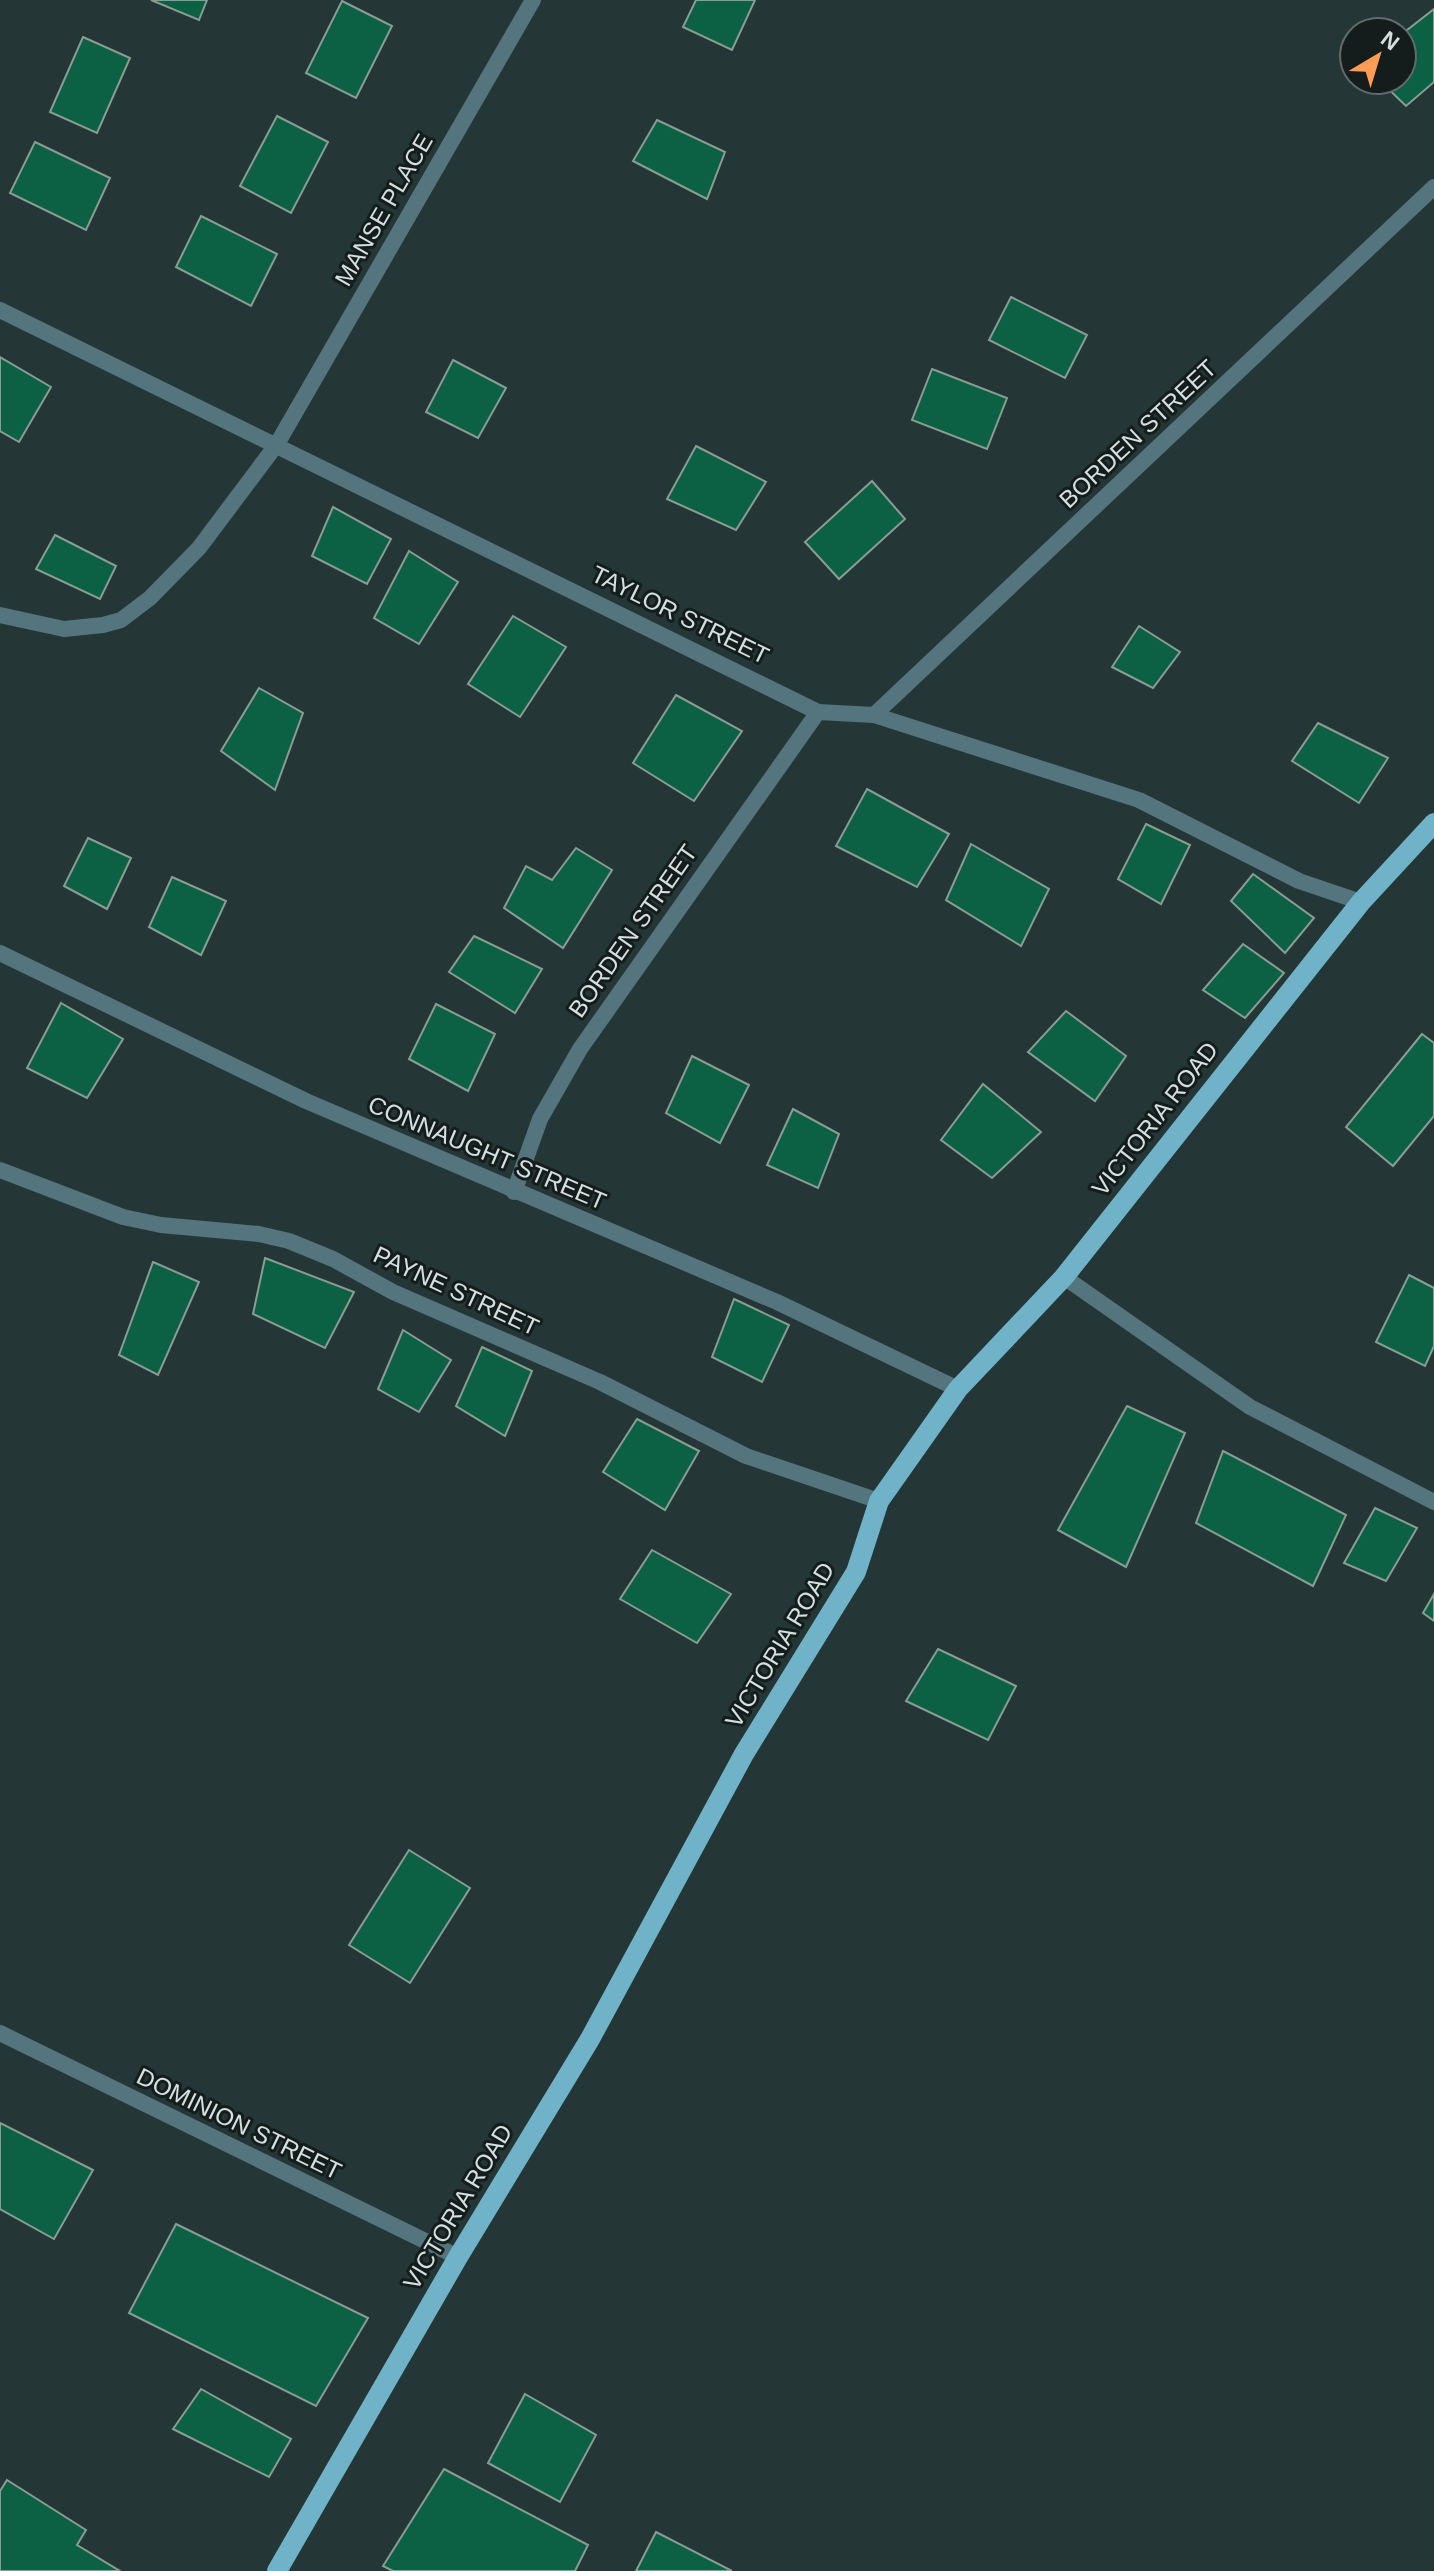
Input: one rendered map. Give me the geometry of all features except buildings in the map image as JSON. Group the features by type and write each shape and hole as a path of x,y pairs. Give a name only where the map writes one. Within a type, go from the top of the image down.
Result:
{"main road":[{"name":"VICTORIA ROAD","path":"277,2571 458,2257 590,2039 744,1754 856,1572 879,1501 958,1389 1064,1277 1361,902 1434,823"}],"street":[{"name":"MANSE PLACE","path":"0,615 64,629 121,620 150,598 199,548 277,444 533,0"},
{"name":"BORDEN STREET","path":"874,715 1434,187"},
{"name":"TAYLOR STREET","path":"0,310 818,712 874,715 1139,800 1299,881 1361,902"},
{"name":"BORDEN STREET","path":"514,1192 540,1119 580,1049 818,712"},
{"name":"CONNAUGHT STREET","path":"0,953 306,1101 777,1302 958,1389"},
{"name":"PAYNE STREET","path":"0,1170 123,1217 161,1225 259,1234 289,1241 333,1259 393,1292 600,1382 746,1456 879,1501"},
{"path":"1064,1277 1250,1407 1434,1502"},
{"name":"DOMINION STREET","path":"0,2033 458,2257"}]}
